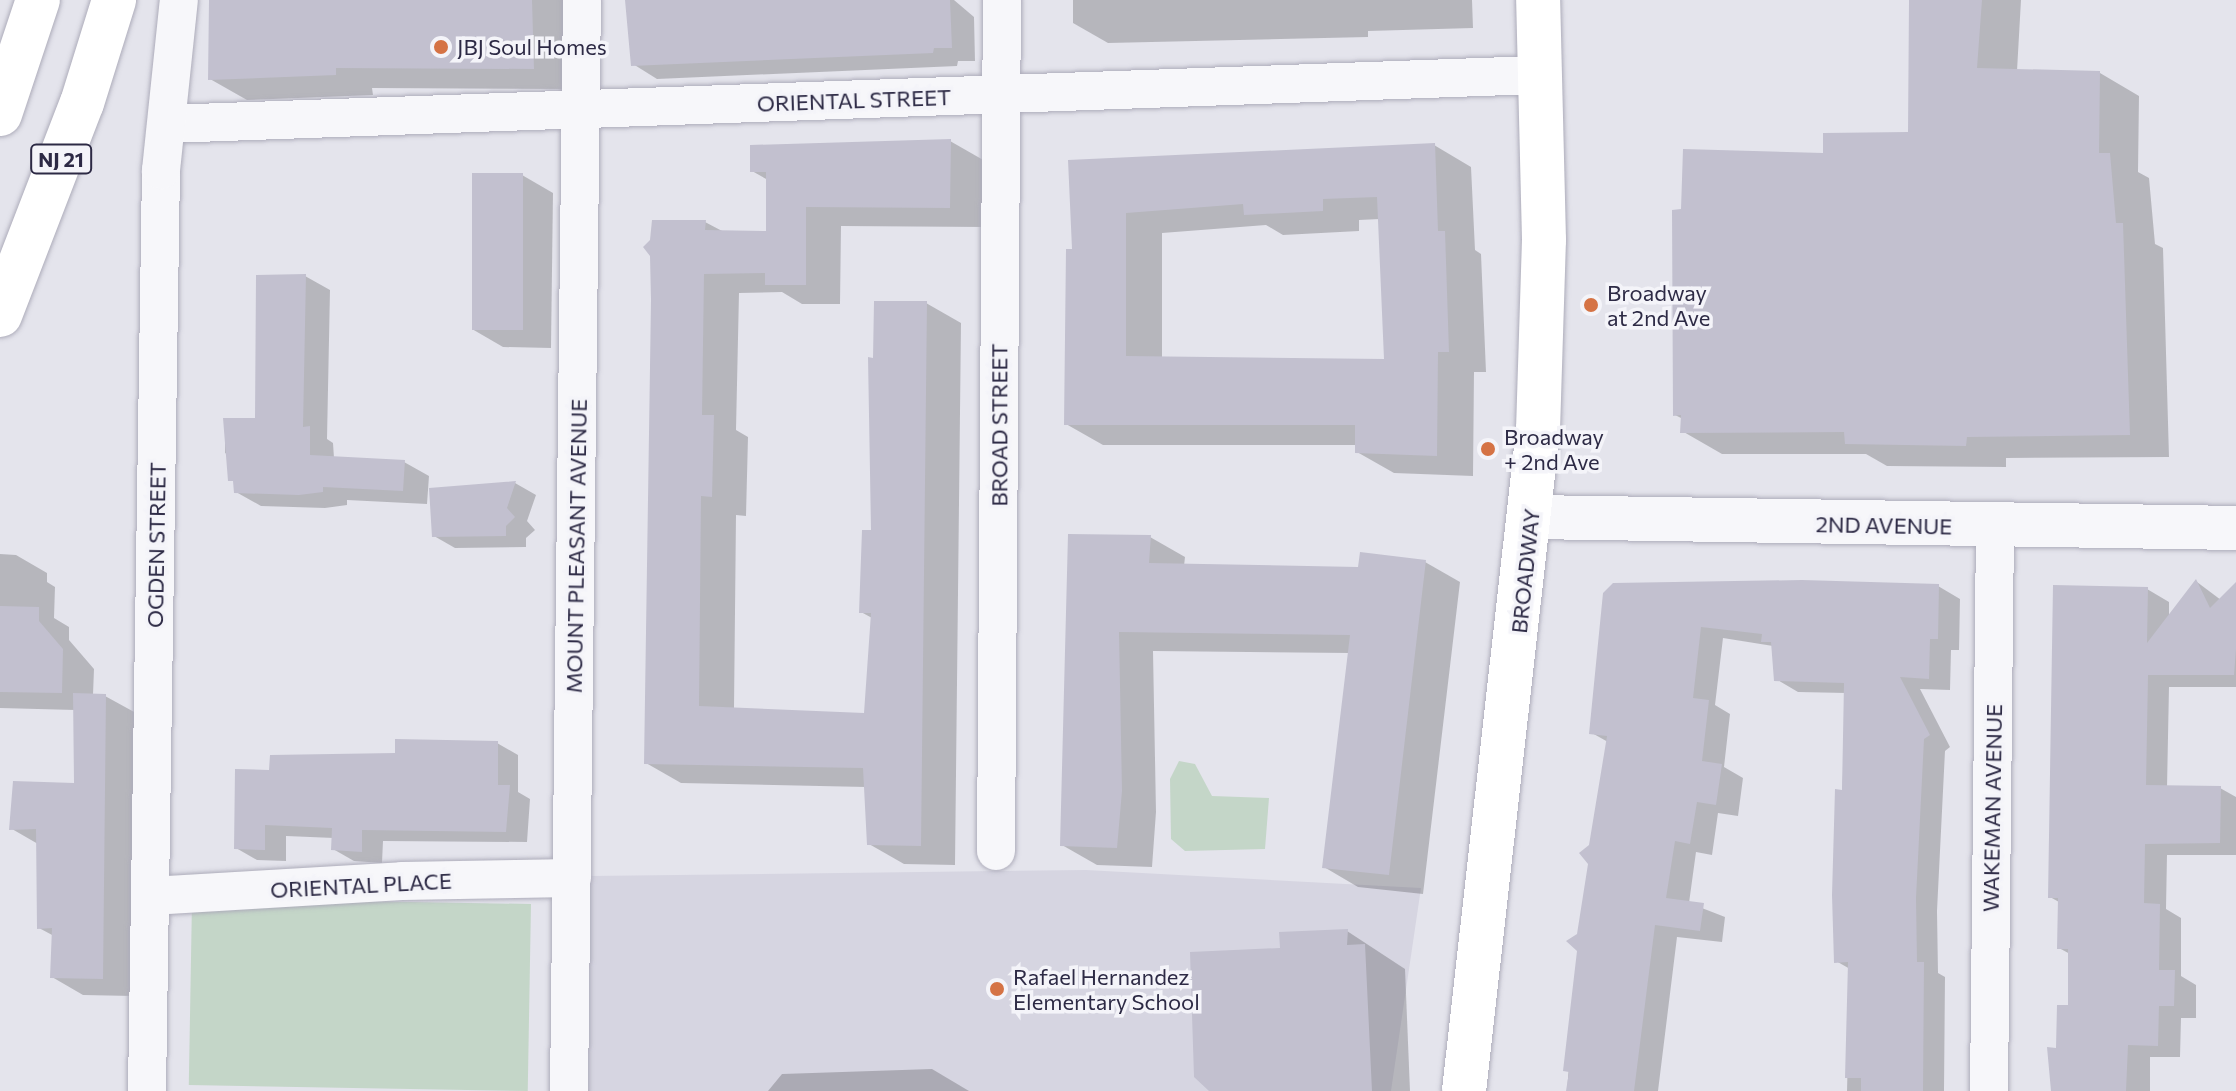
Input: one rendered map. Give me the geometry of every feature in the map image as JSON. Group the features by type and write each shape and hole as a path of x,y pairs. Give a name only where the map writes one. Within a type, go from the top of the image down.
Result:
{"main road":[{"path":"0,114 38,0"},
{"name":"NJ 21","path":"0,315 82,103 114,0"},
{"name":"BROADWAY","path":"1464,1091 1531,517 1544,300 1538,0"}],"street":[{"name":"OGDEN STREET","path":"147,1091 161,170 179,0"},
{"name":"MOUNT PLEASANT AVENUE","path":"569,1091 582,0"},
{"name":"BROAD STREET","path":"996,851 1002,0"},
{"name":"ORIENTAL STREET","path":"168,124 1540,75"},
{"name":"2ND AVENUE","path":"1531,517 2236,528"},
{"name":"WAKEMAN AVENUE","path":"1989,1091 1995,526"},
{"name":"ORIENTAL PLACE","path":"151,896 402,881 572,878"}],"shaded area":[{"name":"Rafael Hernandez Elementary School","path":"1086,870 1421,888 1391,1091 584,1091 590,876"}],"green space":[{"path":"1179,761 1195,764 1212,796 1269,798 1265,849 1185,851 1171,839 1170,779"},
{"path":"192,898 531,904 528,1091 189,1085"}],"building":[{"path":"209,0 532,0 534,69 336,68 336,75 208,80"},
{"path":"625,0 950,0 952,48 934,48 933,53 631,66"},
{"path":"1909,0 1982,0 1977,68 2100,71 2099,153 2110,153 2116,223 2123,223 2130,435 1967,437 1966,446 1845,444 1844,432 1680,433 1681,415 1673,416 1672,210 1681,209 1683,149 1823,153 1823,133 1908,132"},
{"path":"951,139 950,208 806,207 806,285 765,285 765,273 704,274 702,415 714,415 712,497 701,496 699,706 864,713 871,613 859,613 862,530 871,530 868,357 873,358 874,301 927,301 921,846 867,845 863,768 644,764 651,300 650,256 643,247 650,240 652,220 706,220 705,230 766,231 766,172 750,172 750,145"},
{"path":"1435,143 1438,231 1445,231 1449,352 1438,352 1437,456 1355,453 1355,425 1064,425 1066,249 1072,249 1068,160","holes":["1377,197 1384,359 1126,356 1126,213 1243,204 1244,215 1323,211 1323,199"]},
{"path":"472,173 523,173 523,330 472,330"},
{"path":"306,274 303,427 310,426 310,455 405,460 403,491 323,487 323,492 299,495 234,493 233,481 228,481 223,418 255,418 256,275"},
{"path":"516,481 507,508 515,517 506,526 506,536 432,537 429,488"},
{"path":"1068,534 1151,535 1149,563 1358,567 1360,552 1426,560 1389,875 1322,868 1350,635 1119,632 1122,791 1117,848 1060,846"},
{"path":"2196,579 2210,608 2236,582 2236,649 2234,675 2148,675 2146,785 2221,786 2220,843 2145,844 2144,903 2160,904 2159,970 2175,970 2174,1006 2159,1006 2158,1046 2128,1045 2126,1091 2051,1091 2047,1047 2056,1048 2057,1005 2068,1005 2068,949 2057,949 2058,898 2048,898 2053,585 2148,587 2147,643"},
{"path":"1802,580 1939,584 1938,639 1930,639 1929,679 1900,677 1930,735 1924,739 1916,898 1917,962 1924,962 1923,1091 1861,1091 1861,1078 1845,1078 1848,962 1834,963 1832,895 1835,789 1842,790 1844,683 1774,681 1771,642 1761,642 1762,634 1701,627 1693,698 1709,700 1702,761 1722,764 1716,805 1697,802 1690,844 1675,841 1666,898 1704,903 1700,931 1655,925 1634,1091 1566,1091 1569,1072 1563,1071 1577,951 1566,941 1577,934 1588,864 1579,853 1589,845 1607,736 1589,734 1603,593 1613,583"},
{"path":"0,606 39,607 39,621 63,649 62,693 0,692"},
{"path":"73,693 106,694 103,979 50,978 52,928 37,929 36,829 9,830 13,781 74,783"},
{"path":"395,739 498,741 498,785 510,785 506,832 362,830 362,852 331,850 332,828 265,825 265,850 234,849 235,769 269,770 270,755 395,753"},
{"path":"1348,929 1347,945 1365,944 1372,1091 1209,1091 1194,1077 1190,952 1280,948 1279,932"}],"place":[{"name":"JBJ Soul Homes","path":"441,47"},
{"name":"Broadway at 2nd Ave","path":"1591,305"},
{"name":"Broadway + 2nd Ave","path":"1488,449"},
{"name":"Rafael Hernandez Elementary School","path":"997,989"}]}
